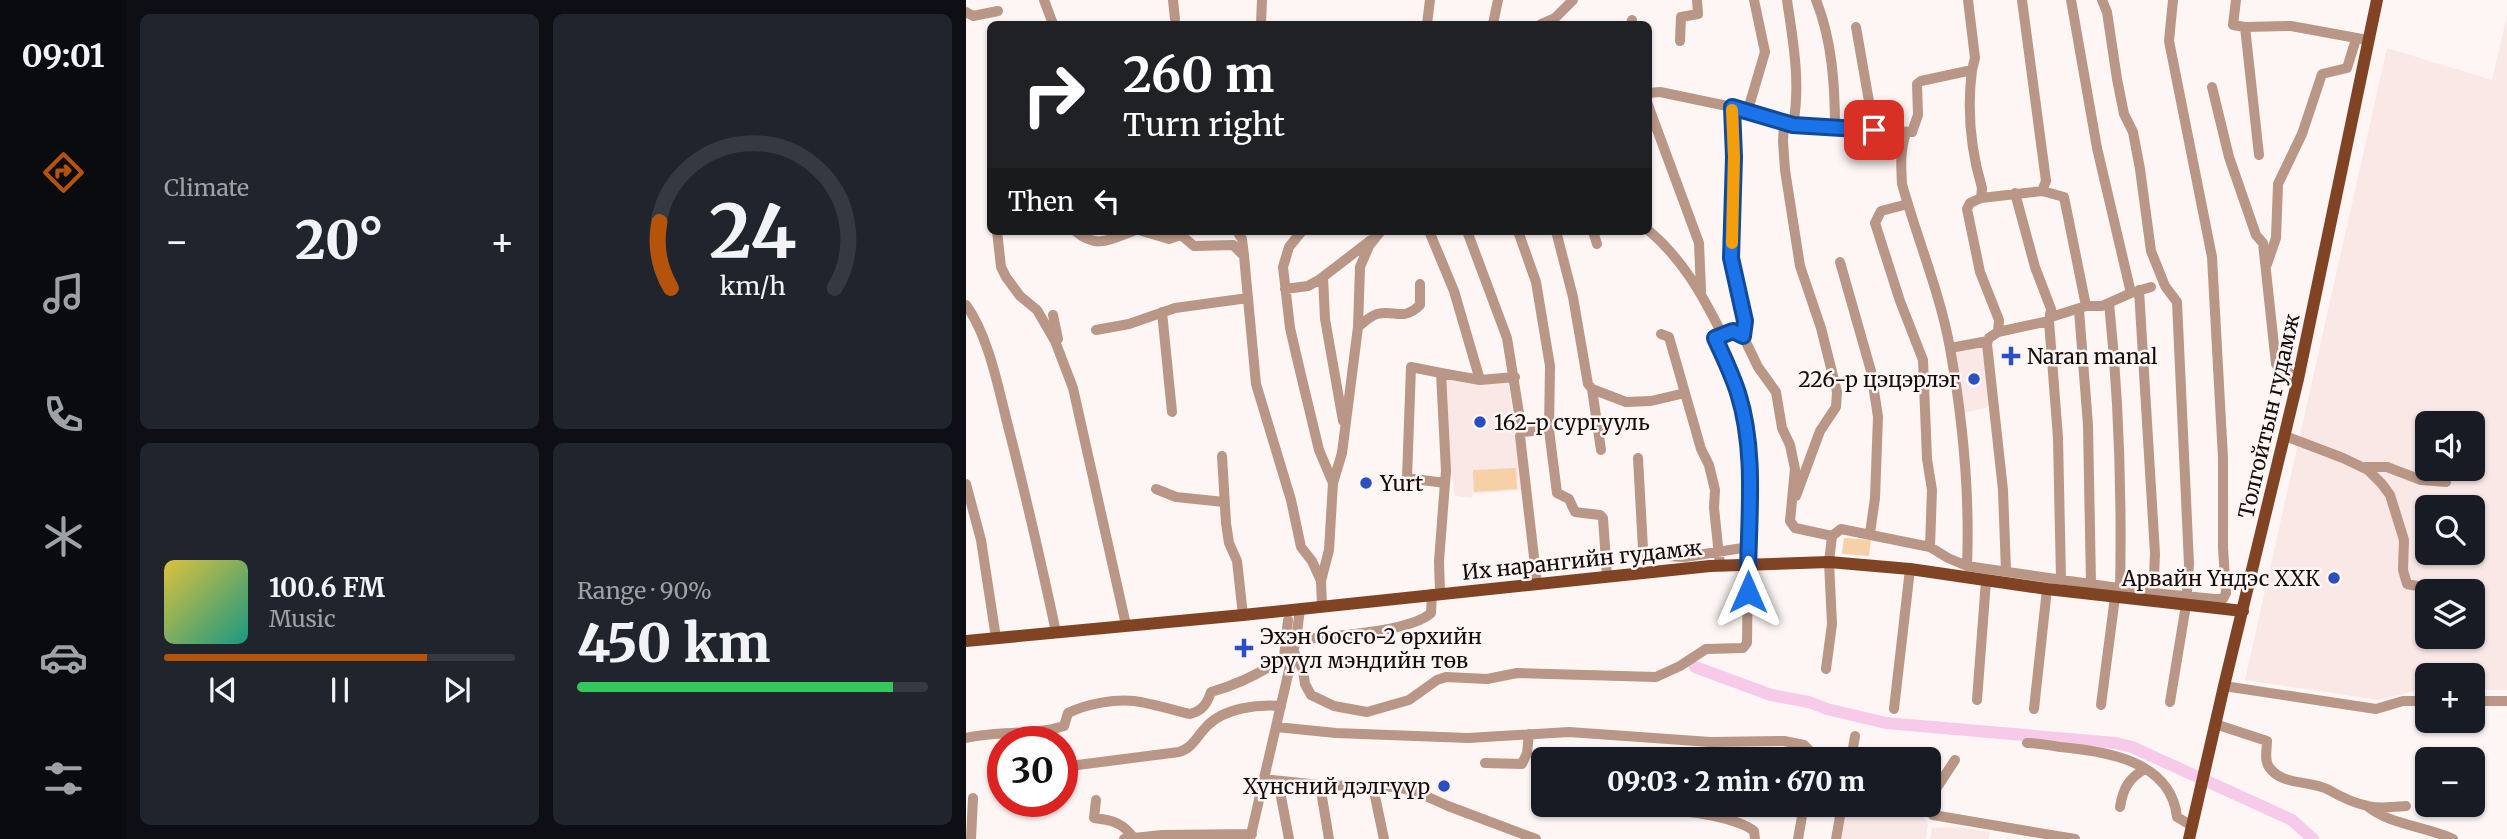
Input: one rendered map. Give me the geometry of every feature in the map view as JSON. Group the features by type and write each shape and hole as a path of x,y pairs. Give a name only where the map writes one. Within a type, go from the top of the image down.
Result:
{"main road":[{"name":"Толгойтын гудамж","path":"2192,827 2298,379 2377,0"},
{"name":"Их нарангийн гудамж","path":"966,641 1607,576 1719,559 1748,564 1829,562 1910,569 2048,589 2215,603 2242,611"}],"street":[{"path":"1044,0 1052,21"},
{"path":"1173,0 1175,19"},
{"path":"1261,21 1262,0"},
{"path":"1427,21 1430,0"},
{"path":"1492,21 1499,0"},
{"path":"1548,21 1555,18 1573,0"},
{"path":"1680,41 1681,18 1698,14 1697,0"},
{"path":"1747,113 1765,52 1754,0"},
{"path":"1787,0 1795,56 1796,110 1783,141 1785,170 1800,266 1821,328 1837,392 1836,407 1820,431 1794,502 1790,521 1795,528 1832,536"},
{"path":"1816,0 1828,42 1835,97 1835,128"},
{"path":"1968,0 1975,58 1969,93 1970,120 1982,188 1981,198"},
{"path":"2022,0 2046,181 2042,191"},
{"path":"2071,0 2097,148 2135,292 2155,554 2153,597"},
{"path":"2102,0 2107,12 2124,114 2133,132 2151,251 2165,286 2177,302 2189,564 2170,702"},
{"path":"2174,0 2169,41 2212,257 2223,458 2226,593 2223,599 2215,603"},
{"path":"2236,0 2233,25 2291,26 2356,39 2370,39"},
{"path":"966,12 974,16 998,11"},
{"path":"1856,27 1874,130"},
{"path":"2245,27 2259,155"},
{"path":"2266,267 2276,238 2278,184 2302,134 2322,74 2347,68 2356,39"},
{"path":"1652,93 1732,107 1789,124 1906,133 1912,132 1918,115 1917,84 1972,70"},
{"path":"2212,88 2229,157 2256,235 2263,243 2276,364 2298,379"},
{"path":"1732,107 1734,157 1731,258 1745,321 1743,336 1758,367 1776,392 1795,470 1794,502"},
{"path":"1652,116 1699,243 1701,291"},
{"path":"1906,133 1901,146 1902,184 1950,348 1966,456 1969,523 1967,566"},
{"path":"1998,332 2000,320 1980,272 1968,208 1970,203 1981,198 2042,191 2064,197 2083,308 2091,584"},
{"path":"2015,193 2035,267 2051,309 2049,321 2058,438 2061,579"},
{"path":"1908,204 1881,211 1875,223 1900,301 1923,360 1931,490 1930,547"},
{"path":"1652,233 1701,291 1722,334"},
{"path":"997,235 1001,267 1020,296 1037,310 1058,350 1073,388 1126,625"},
{"path":"1080,235 1084,239 1103,243 1123,235"},
{"path":"1156,235 1169,239 1177,235"},
{"path":"1183,235 1194,246 1233,245 1244,256"},
{"path":"1240,235 1244,256 1256,384 1291,500 1301,547 1312,561 1321,581"},
{"path":"1299,235 1289,247 1283,267 1290,328 1319,450 1333,483"},
{"path":"1285,289 1308,286 1377,235"},
{"path":"1322,606 1321,581 1329,550 1333,483 1342,453 1358,327 1360,267 1369,246 1379,235"},
{"path":"1431,235 1454,291 1480,380"},
{"path":"1468,235 1507,338 1515,377 1537,583"},
{"path":"1519,235 1536,282 1550,366 1549,430 1557,493 1569,499 1574,512 1600,515 1605,521 1607,576"},
{"path":"1557,235 1573,297 1588,384 1626,402 1651,401 1685,393"},
{"path":"1594,235 1597,244"},
{"path":"1840,262 1871,371 1878,417 1875,498 1870,533"},
{"path":"1323,277 1325,318 1344,428"},
{"path":"1358,327 1377,314 1402,315 1413,312 1420,305 1420,284"},
{"path":"2006,571 2003,490 1988,341 1993,333 2049,321 2051,317 2083,308 2102,306 2151,287"},
{"path":"1096,330 1129,324 1162,312 1248,298"},
{"path":"2101,705 2118,594 2122,547 2119,448 2109,303"},
{"path":"966,305 1008,426 1056,632"},
{"path":"1162,312 1172,412"},
{"path":"1054,315 1059,339 1058,350"},
{"path":"1294,645 1305,684 1311,695 1334,706 1367,712 1409,700 1437,680 1446,677 1487,679 1517,673 1656,677 1680,666 1706,649 1743,648 1747,643 1751,535 1748,451 1738,393 1715,338 1733,331 1743,336"},
{"path":"1661,334 1669,337 1701,449 1709,466 1715,490 1719,559 1749,547"},
{"path":"1950,348 1988,341"},
{"path":"1445,483 1407,478 1410,370 1412,367 1480,380 1515,377"},
{"path":"1294,645 1398,628 1426,618 1431,613 1436,593 1445,483 1441,373"},
{"path":"1592,388 1601,450"},
{"path":"1522,432 1549,430"},
{"path":"2285,436 2307,442 2368,470 2390,495 2404,540 2404,578 2407,584 2415,586"},
{"path":"1222,456 1229,542 1237,561 1243,615"},
{"path":"1637,457 1643,549 1646,555 1685,563"},
{"path":"2361,467 2387,467 2421,480 2446,482"},
{"path":"966,484 981,540 996,638"},
{"path":"1156,489 1176,497 1224,502"},
{"path":"1826,669 1832,625 1829,562 1832,536 1841,529 1930,547 1967,566 2091,584 2118,594"},
{"path":"1894,709 1910,569"},
{"path":"1977,700 1986,581"},
{"path":"2034,709 2048,589"},
{"path":"1124,839 1162,835 1251,836 1300,609"},
{"path":"966,738 981,734 1053,730 1064,726 1068,713 1075,709 1108,702 1138,701 1190,714 1198,712 1208,703 1211,692 1226,688 1284,657 1288,620"},
{"path":"2224,686 2376,709 2415,702"},
{"path":"2485,701 2507,701"},
{"path":"1078,765 1188,750 1207,725 1218,717 1262,705 1281,706"},
{"path":"2215,724 2267,741 2266,759 2269,767 2285,779 2329,790 2335,796 2367,806 2406,806"},
{"path":"1276,727 1336,733 1468,737 1569,732 1710,742 1784,741 1806,747"},
{"path":"1485,763 1522,764 1527,753 1529,734"},
{"path":"1853,747 1855,736"},
{"path":"2027,743 2097,750 2116,755 2146,769 2167,788 2177,817 2192,827"},
{"path":"1955,760 1932,795 1929,811 1933,815 2075,839"},
{"path":"2120,807 2131,777 2146,769"},
{"path":"1263,779 1320,785 1396,787 1417,792 1459,811 1536,839"},
{"path":"1278,781 1289,839"},
{"path":"1320,785 1329,839"},
{"path":"1373,787 1384,839"},
{"path":"971,839 973,798"},
{"path":"1096,800 1094,818 1118,822 1134,839"},
{"path":"2367,806 2378,815 2453,839"},
{"path":"1714,817 1742,824 1754,831 1755,839"},
{"path":"1798,839 1802,817"},
{"path":"1836,839 1840,817"}],"shaded area":[{"path":"2507,16 2507,690 2485,690 2485,663 2415,663 2415,691 2379,700 2245,680 2387,48 2492,80"},
{"name":"226-р цэцэрлэг","path":"1984,344 1992,406 1965,413 1953,352"},
{"name":"162-р сургууль","path":"1445,376 1508,381 1522,490 1473,494 1472,498 1455,496 1448,452"},
{"path":"1516,468 1517,489 1474,492 1473,470"},
{"path":"1844,538 1871,540 1869,556 1842,554"},
{"path":"1844,817 1923,817 1928,824 1926,839 1839,839"},
{"path":"1959,827 1990,832 1989,839 1930,839 1932,828"}],"waterway":[{"path":"1695,667 1771,695 1809,702 1886,723 2116,743 2132,747 2292,820 2313,839"}],"slow traffic":[{"path":"1732,110 1732,243"}],"place":[{"name":"Naran manal","path":"2011,356"},
{"name":"226-р цэцэрлэг","path":"1974,379"},
{"name":"162-р сургууль","path":"1480,422"},
{"name":"Yurt","path":"1366,483"},
{"name":"Арвайн Үндэс ХХК","path":"2334,578"},
{"name":"Эхэн босго-2 өрхийн эрүүл мэндийн төв","path":"1244,648"},
{"name":"Хүнсний дэлгүүр","path":"1444,786"}],"route":[{"path":"1748,592 1751,535 1748,451 1738,393 1715,338 1733,331 1743,336 1745,321 1731,258 1734,157 1732,107 1741,112 1793,125 1874,130"}]}
